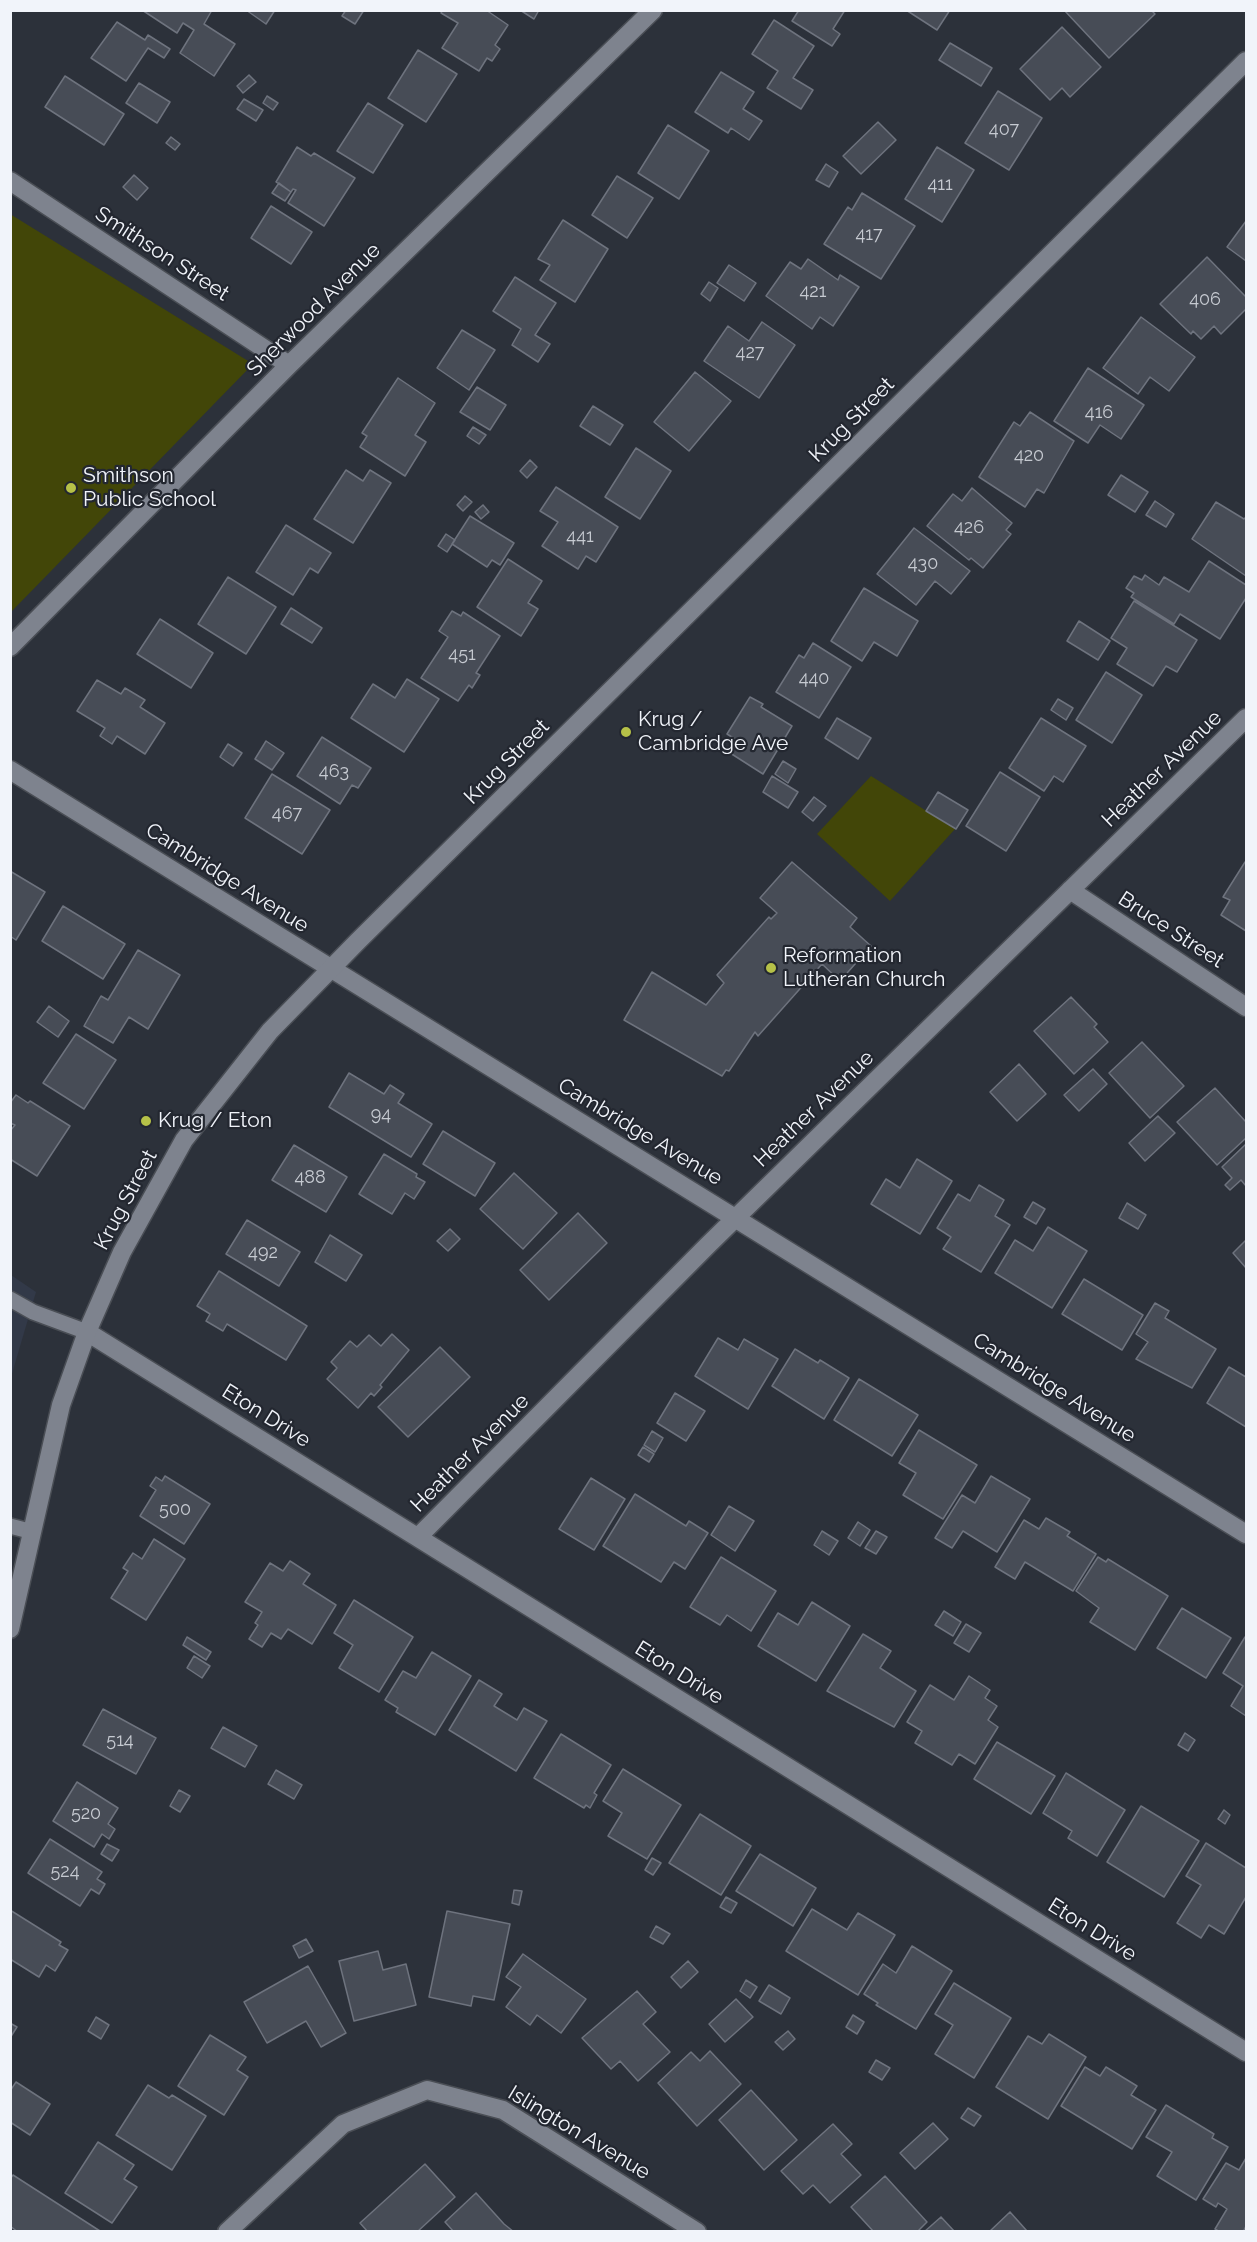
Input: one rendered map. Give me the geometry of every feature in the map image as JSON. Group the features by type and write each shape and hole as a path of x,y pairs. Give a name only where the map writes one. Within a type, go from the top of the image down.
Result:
{"street":[{"name":"Sherwood Avenue","path":"10,647 289,365 653,10"},
{"name":"Krug Street","path":"10,1629 61,1405 87,1332 122,1252 184,1140 270,1031 1246,61"},
{"name":"Smithson Street","path":"10,181 289,365"},
{"name":"Heather Avenue","path":"418,1537 736,1217 1246,718"},
{"name":"Cambridge Avenue","path":"10,770 1246,1534"},
{"name":"Bruce Street","path":"1070,890 1246,1007"},
{"name":"Eton Drive","path":"87,1332 1246,2052"},
{"name":"Islington Avenue","path":"227,2232 343,2124 427,2090 503,2110 697,2232"}],"lane":[{"path":"10,1299 33,1311 87,1332"},
{"path":"10,1526 33,1532"}],"shaded area":[{"name":"Smithson Public School","path":"10,214 253,364 11,612 10,612"},
{"path":"871,776 955,829 890,901 817,834"},
{"path":"11,1275 36,1292 11,1377"}],"building":[{"path":"142,10 212,10 204,24 235,44 214,76 180,53 194,30 183,23 177,33"},
{"path":"246,10 275,10 266,24"},
{"path":"346,10 364,10 355,24 342,16"},
{"path":"443,10 486,10 508,25 495,45 500,49 492,61 487,58 479,71 442,48 458,23 441,13"},
{"path":"520,10 539,10 534,19"},
{"path":"799,10 845,10 833,29 840,34 832,46 792,21"},
{"path":"906,10 950,10 937,30"},
{"path":"1064,10 1151,10 1155,14 1109,58"},
{"path":"774,20 814,46 793,78 813,90 801,109 767,88 778,71 752,54"},
{"path":"117,22 145,40 148,35 170,49 164,58 148,48 126,81 91,58"},
{"path":"1062,27 1101,67 1070,97 1062,88 1050,100 1020,69"},
{"path":"950,43 992,68 981,86 939,60"},
{"path":"418,50 457,74 426,122 388,98"},
{"path":"721,72 754,92 743,109 762,121 749,140 731,128 728,133 695,112"},
{"path":"249,75 256,82 243,93 237,86"},
{"path":"65,76 124,114 104,145 45,107"},
{"path":"139,83 170,102 157,123 126,103"},
{"path":"998,91 1042,118 1009,170 965,143"},
{"path":"267,96 278,103 273,110 263,103"},
{"path":"244,99 263,110 256,121 237,109"},
{"path":"368,103 403,125 373,173 337,151"},
{"path":"878,122 896,140 861,174 843,156"},
{"path":"668,125 709,151 679,199 638,173"},
{"path":"171,137 180,144 175,150 166,143"},
{"path":"297,147 311,156 314,153 355,178 324,226 288,203 296,190 293,189 291,192 276,182"},
{"path":"937,147 974,170 942,222 905,199"},
{"path":"826,164 838,172 829,187 816,180"},
{"path":"134,175 148,188 137,200 123,187"},
{"path":"617,176 653,198 627,238 592,215"},
{"path":"279,183 291,192 285,201 272,193"},
{"path":"862,193 915,226 881,279 824,244 848,207 852,210"},
{"path":"271,206 312,232 291,264 251,238"},
{"path":"563,220 608,249 575,302 540,280 550,265 538,259"},
{"path":"1246,221 1246,261 1227,247"},
{"path":"1207,257 1246,297 1246,309 1221,334 1214,326 1201,339 1193,331 1191,334 1160,304"},
{"path":"808,259 838,280 840,275 859,287 833,326 820,317 812,329 766,296 790,262 801,269"},
{"path":"729,265 756,283 744,301 717,283"},
{"path":"515,277 556,303 535,335 550,344 538,362 512,345 521,329 493,311"},
{"path":"709,282 718,288 710,301 701,294"},
{"path":"1141,317 1195,357 1169,391 1150,377 1138,394 1103,368"},
{"path":"762,322 795,345 759,398 704,361 728,326 749,341"},
{"path":"462,330 495,350 469,390 437,368"},
{"path":"1088,368 1144,405 1121,439 1100,425 1088,443 1054,421"},
{"path":"695,372 731,401 689,451 654,422"},
{"path":"398,378 435,403 415,435 426,442 405,476 360,447 367,436 362,433"},
{"path":"477,387 506,405 490,430 460,412"},
{"path":"593,406 623,425 610,445 580,426"},
{"path":"1030,412 1074,441 1044,493 1037,489 1025,507 979,477 1014,422 1020,426"},
{"path":"473,427 486,435 479,444 467,436"},
{"path":"636,448 671,471 640,519 605,497"},
{"path":"530,460 537,467 527,478 520,471"},
{"path":"346,470 363,481 370,470 391,483 353,543 314,519"},
{"path":"1121,475 1148,492 1135,512 1108,495"},
{"path":"556,487 618,527 596,562 586,556 578,569 542,546 558,522 540,511"},
{"path":"972,488 1012,523 1006,530 1011,534 983,568 971,558 969,560 927,526 953,494 962,501"},
{"path":"465,496 472,502 463,511 457,505"},
{"path":"1155,501 1174,514 1166,527 1146,515"},
{"path":"1216,502 1244,519 1246,517 1246,576 1192,539"},
{"path":"483,505 489,512 481,519 475,512"},
{"path":"470,516 514,543 500,565 492,560 487,567 452,544"},
{"path":"286,525 331,553 318,573 310,568 293,595 256,572"},
{"path":"914,528 970,571 951,594 935,581 916,605 877,574"},
{"path":"446,534 455,540 447,552 438,546"},
{"path":"508,559 542,581 528,603 538,609 521,636 477,607"},
{"path":"1209,561 1246,585 1246,598 1220,639 1180,614 1174,624 1131,597 1134,593 1126,588 1134,576 1142,580 1145,575 1159,585 1164,577 1189,592"},
{"path":"228,577 276,607 246,654 198,624"},
{"path":"864,588 918,621 897,656 874,642 862,661 831,641"},
{"path":"1134,601 1197,640 1177,672 1166,666 1153,686 1117,664 1127,648 1111,638"},
{"path":"291,608 322,628 312,643 281,624"},
{"path":"452,611 461,616 463,612 500,636 476,673 480,675 472,688 469,685 458,701 421,678 448,637 439,631"},
{"path":"160,619 213,653 191,688 137,654"},
{"path":"1079,621 1110,641 1098,660 1067,641"},
{"path":"813,643 851,667 819,718 776,692 799,655 804,658"},
{"path":"1106,672 1142,695 1112,743 1076,720"},
{"path":"407,679 439,699 404,752 351,718 373,684 395,698"},
{"path":"97,680 121,694 125,688 145,700 140,707 165,723 145,754 117,736 112,744 100,736 105,728 77,711"},
{"path":"750,697 763,704 761,707 792,726 763,774 727,751 735,739 727,734"},
{"path":"1058,699 1073,708 1066,720 1051,710"},
{"path":"837,718 871,738 858,759 825,738"},
{"path":"1041,718 1086,746 1063,782 1054,776 1044,791 1009,768"},
{"path":"322,737 371,768 358,788 352,785 340,804 297,776"},
{"path":"266,741 284,753 272,770 255,759"},
{"path":"228,744 242,753 233,766 220,757"},
{"path":"783,761 796,769 788,783 775,774"},
{"path":"1000,772 1040,797 1006,851 966,826"},
{"path":"272,774 330,810 302,854 245,818"},
{"path":"772,776 798,792 788,808 763,792"},
{"path":"938,792 968,810 956,829 926,811"},
{"path":"814,797 826,806 813,821 802,812"},
{"name":"Reformation Lutheran Church","path":"792,862 857,918 850,927 871,946 840,981 822,964 758,1036 755,1032 729,1071 726,1070 722,1076 624,1020 652,972 706,1005 724,983 717,975 769,917 771,919 777,913 760,898"},
{"path":"1245,862 1246,931 1221,915 1230,900 1223,897"},
{"path":"10,871 45,892 16,940 10,936"},
{"path":"63,906 125,944 103,979 42,941"},
{"path":"138,950 180,975 148,1029 129,1017 113,1043 84,1026 101,996 108,1000"},
{"path":"1071,997 1097,1024 1094,1027 1108,1042 1074,1074 1034,1031"},
{"path":"49,1006 69,1021 58,1037 37,1022"},
{"path":"76,1034 116,1060 84,1109 43,1083"},
{"path":"1142,1042 1184,1086 1150,1118 1109,1073"},
{"path":"1019,1064 1046,1094 1017,1121 990,1092"},
{"path":"1093,1069 1107,1084 1079,1111 1064,1095"},
{"path":"349,1073 384,1094 390,1085 404,1094 398,1103 432,1124 411,1157 329,1107"},
{"path":"1215,1088 1246,1122 1246,1138 1217,1165 1177,1122"},
{"path":"16,1095 70,1126 37,1176 10,1159 10,1131 15,1125 10,1123 10,1103"},
{"path":"1158,1116 1175,1133 1145,1161 1129,1143"},
{"path":"443,1131 495,1163 475,1196 423,1164"},
{"path":"1246,1144 1246,1186 1241,1180 1230,1190 1225,1185 1232,1178 1222,1167"},
{"path":"294,1145 347,1177 326,1212 272,1180"},
{"path":"384,1154 417,1174 416,1177 425,1182 414,1199 405,1193 392,1214 359,1194"},
{"path":"917,1159 952,1181 920,1234 871,1204 886,1179 900,1188"},
{"path":"514,1173 557,1213 523,1249 480,1209"},
{"path":"979,1185 1004,1200 995,1216 1010,1225 981,1272 943,1249 951,1237 937,1228 958,1194 970,1201"},
{"path":"1033,1202 1045,1209 1036,1224 1024,1217"},
{"path":"1127,1203 1146,1215 1138,1229 1119,1218"},
{"path":"578,1213 607,1243 549,1300 520,1270"},
{"path":"247,1220 300,1252 279,1286 226,1254"},
{"path":"1048,1227 1087,1251 1052,1308 995,1273 1015,1240 1033,1251"},
{"path":"450,1229 460,1239 448,1251 437,1241"},
{"path":"330,1235 362,1255 346,1281 315,1262"},
{"path":"1246,1240 1246,1268 1233,1253"},
{"path":"219,1271 307,1326 286,1360 227,1324 223,1331 206,1321 210,1314 197,1306"},
{"path":"1084,1279 1143,1315 1122,1350 1062,1314"},
{"path":"1155,1303 1169,1311 1165,1318 1216,1349 1192,1388 1136,1359 1148,1342 1136,1334"},
{"path":"392,1334 409,1350 380,1385 382,1387 374,1396 371,1393 358,1408 327,1379 337,1368 331,1362 350,1341 357,1347 369,1335 381,1346"},
{"path":"718,1338 738,1350 744,1339 778,1359 748,1409 695,1376"},
{"path":"440,1347 470,1377 408,1437 378,1407"},
{"path":"795,1349 818,1363 820,1360 849,1378 824,1419 772,1386"},
{"path":"1229,1367 1246,1377 1246,1427 1207,1403"},
{"path":"859,1379 918,1415 892,1456 834,1420"},
{"path":"675,1393 705,1411 686,1441 657,1423"},
{"path":"919,1430 977,1465 943,1519 903,1495 916,1473 899,1463"},
{"path":"652,1431 663,1438 655,1452 644,1445"},
{"path":"643,1447 654,1454 649,1462 638,1455"},
{"path":"165,1476 210,1504 184,1544 140,1516 156,1490 150,1486 156,1477 162,1481"},
{"path":"991,1476 1030,1499 997,1552 963,1531 952,1548 935,1538 962,1495 975,1503"},
{"path":"591,1478 625,1499 594,1550 559,1529"},
{"path":"635,1494 686,1526 689,1521 708,1533 685,1569 674,1562 661,1582 603,1546"},
{"path":"729,1506 754,1521 735,1551 711,1535"},
{"path":"1046,1518 1070,1532 1067,1536 1096,1554 1073,1591 1025,1562 1015,1579 995,1567 1024,1520 1039,1529"},
{"path":"858,1522 870,1530 860,1546 848,1538"},
{"path":"822,1531 838,1541 829,1555 814,1545"},
{"path":"876,1531 887,1537 876,1554 865,1548"},
{"path":"154,1539 185,1559 146,1620 111,1598 128,1571 123,1568 133,1553 142,1559"},
{"path":"721,1557 776,1591 751,1631 727,1615 720,1625 690,1607"},
{"path":"1098,1557 1106,1562 1108,1559 1168,1596 1135,1650 1090,1622 1099,1608 1076,1591"},
{"path":"290,1561 310,1574 303,1584 336,1605 312,1644 288,1629 281,1639 271,1633 262,1647 249,1639 258,1625 255,1623 262,1612 245,1602 270,1563 283,1571"},
{"path":"354,1600 413,1637 379,1692 339,1668 353,1645 334,1633"},
{"path":"812,1602 850,1626 816,1681 758,1646 778,1613 798,1625"},
{"path":"1182,1608 1231,1638 1206,1678 1157,1648"},
{"path":"944,1611 961,1622 953,1636 935,1625"},
{"path":"966,1624 981,1633 969,1652 954,1643"},
{"path":"863,1634 891,1651 880,1668 916,1691 894,1727 827,1691"},
{"path":"187,1637 211,1652 206,1660 183,1645"},
{"path":"1245,1637 1246,1716 1231,1706 1243,1686 1223,1673"},
{"path":"432,1652 471,1676 435,1735 396,1712 398,1708 385,1700 403,1671 416,1678"},
{"path":"194,1656 210,1666 202,1678 187,1668"},
{"path":"969,1676 990,1690 985,1698 997,1706 988,1720 998,1727 975,1764 959,1754 952,1765 915,1743 922,1731 907,1722 930,1685 954,1700"},
{"path":"479,1680 502,1694 494,1706 517,1720 524,1708 547,1721 516,1771 449,1730"},
{"path":"103,1709 156,1738 136,1774 83,1745"},
{"path":"223,1727 257,1746 245,1767 211,1748"},
{"path":"1185,1733 1195,1740 1188,1751 1178,1745"},
{"path":"561,1734 611,1765 594,1793 597,1795 590,1808 586,1805 584,1808 534,1778"},
{"path":"997,1742 1055,1776 1031,1814 974,1779"},
{"path":"623,1769 681,1805 647,1859 608,1836 622,1813 603,1801"},
{"path":"276,1770 302,1785 294,1799 268,1784"},
{"path":"1066,1773 1125,1810 1097,1856 1068,1838 1072,1831 1043,1813"},
{"path":"77,1782 118,1808 108,1824 115,1829 109,1839 102,1834 94,1847 53,1821"},
{"path":"179,1790 190,1796 180,1812 170,1806"},
{"path":"1141,1806 1199,1841 1164,1897 1107,1862"},
{"path":"1224,1810 1230,1815 1225,1824 1218,1819"},
{"path":"700,1814 751,1846 721,1895 669,1863"},
{"path":"50,1839 102,1872 97,1879 105,1884 99,1894 91,1889 80,1906 28,1873"},
{"path":"1206,1843 1246,1868 1246,1897 1224,1934 1209,1925 1201,1938 1177,1923 1201,1885 1186,1876"},
{"path":"107,1844 119,1850 112,1861 101,1854"},
{"path":"760,1854 816,1888 793,1926 736,1891"},
{"path":"652,1858 661,1863 653,1875 645,1870"},
{"path":"514,1890 522,1891 519,1905 512,1903"},
{"path":"726,1897 737,1903 731,1913 720,1907"},
{"path":"812,1909 847,1930 858,1913 895,1935 858,1995 786,1951"},
{"path":"10,1910 61,1942 59,1945 68,1950 55,1971 46,1965 39,1977 10,1959"},
{"path":"447,1911 510,1924 494,2000 473,1996 471,2006 429,1997"},
{"path":"656,1926 670,1934 663,1944 650,1937"},
{"path":"306,1939 313,1951 299,1958 293,1946"},
{"path":"912,1946 952,1971 916,2029 876,2005 878,2003 864,1994 883,1964 896,1973"},
{"path":"378,1951 383,1970 406,1964 416,2005 354,2021 339,1961"},
{"path":"523,1954 586,1999 561,2033 537,2015 530,2025 506,2007 521,1987 506,1977"},
{"path":"688,1961 698,1972 681,1988 671,1977"},
{"path":"308,1966 346,2033 321,2047 306,2021 267,2043 244,2002"},
{"path":"746,1980 757,1987 750,1998 740,1991"},
{"path":"954,1983 1011,2018 974,2078 935,2054 953,2025 935,2014"},
{"path":"769,1985 790,1998 781,2014 759,2001"},
{"path":"637,1991 656,2012 643,2024 670,2052 638,2081 620,2061 611,2069 582,2038"},
{"path":"736,1999 753,2017 725,2042 709,2024"},
{"path":"853,2015 864,2022 857,2034 846,2027"},
{"path":"96,2017 109,2025 101,2039 88,2031"},
{"path":"10,2023 17,2027 10,2038"},
{"path":"788,2031 795,2039 783,2050 775,2042"},
{"path":"1049,2034 1086,2057 1048,2119 996,2087 1028,2036 1042,2044"},
{"path":"210,2035 246,2057 237,2070 248,2077 224,2115 178,2086"},
{"path":"710,2051 741,2084 697,2126 658,2083 691,2052 700,2061"},
{"path":"876,2060 890,2068 882,2080 869,2072"},
{"path":"1085,2067 1100,2076 1106,2067 1137,2086 1131,2095 1156,2110 1132,2149 1061,2106"},
{"path":"16,2082 50,2104 30,2135 10,2122 10,2091"},
{"path":"148,2085 169,2098 172,2095 206,2116 172,2170 116,2135"},
{"path":"751,2090 797,2140 764,2170 719,2120"},
{"path":"1166,2105 1214,2134 1212,2138 1228,2147 1196,2200 1157,2176 1172,2152 1146,2137"},
{"path":"968,2108 981,2116 974,2126 961,2118"},
{"path":"933,2123 948,2139 915,2169 900,2153"},
{"path":"833,2124 852,2144 841,2154 861,2175 830,2203 813,2185 803,2194 781,2171"},
{"path":"98,2142 134,2165 124,2179 137,2187 112,2223 65,2193"},
{"path":"1246,2158 1246,2226 1243,2232 1220,2232 1215,2229 1227,2209 1218,2203 1216,2207 1203,2199 1226,2163 1239,2170"},
{"path":"425,2164 455,2197 417,2232 368,2232 360,2223"},
{"path":"13,2175 100,2231 18,2232 10,2226 10,2179"},
{"path":"885,2176 927,2222 917,2232 874,2232 851,2207"},
{"path":"476,2193 514,2232 454,2232 445,2222"},
{"path":"1010,2212 1027,2231 989,2232"},
{"path":"941,2217 955,2232 924,2232"}],"place":[{"name":"Smithson Public School","path":"71,488"},
{"name":"Krug / Cambridge Ave","path":"626,732"},
{"name":"Reformation Lutheran Church","path":"771,968"},
{"name":"Krug / Eton","path":"146,1121"}]}
